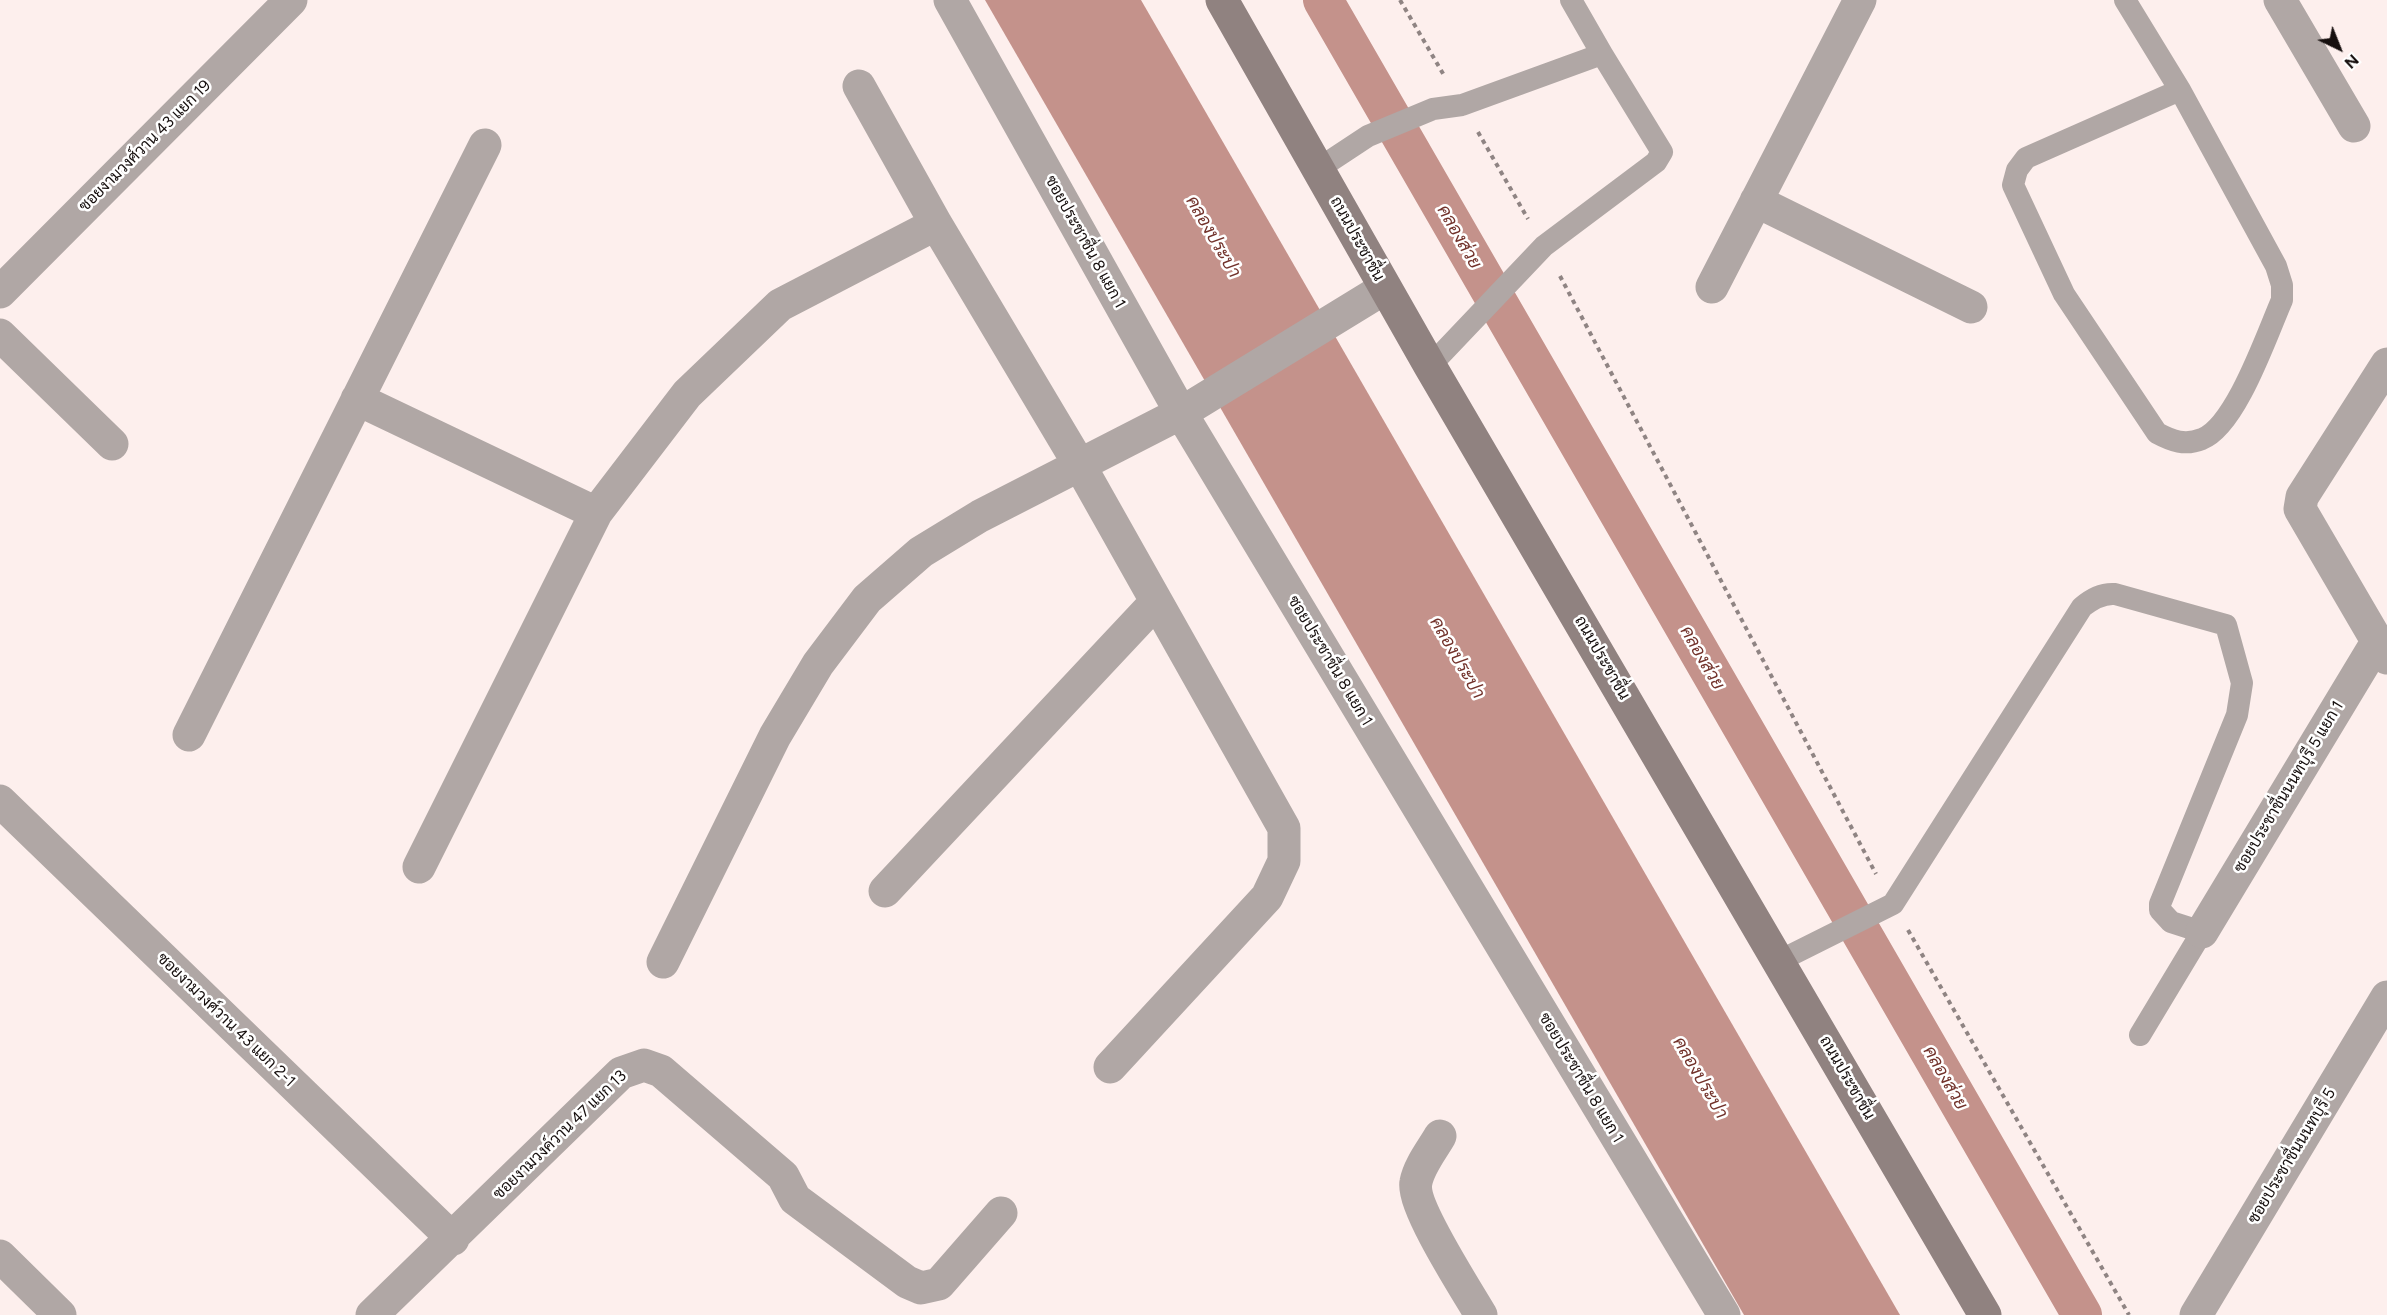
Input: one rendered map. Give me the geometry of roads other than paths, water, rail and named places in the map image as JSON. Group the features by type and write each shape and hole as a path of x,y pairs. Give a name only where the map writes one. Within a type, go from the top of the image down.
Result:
{"main road":[{"name":"ถนนประชาชื่น","path":"1222,0 1430,366 1985,1315"}],"street":[{"name":"ซอยงามวงศ์วาน 43 แยก 19","path":"0,292 291,0"},
{"name":"ซอยประชาชื่น 8 แยก 1","path":"950,0 1193,406 1724,1315"},
{"path":"1712,286 1860,0"},
{"path":"2280,0 2355,126"},
{"path":"859,86 936,224 1079,464 1284,828 1284,861 1267,897 1110,1067"},
{"path":"189,735 485,145"},
{"path":"1756,201 1971,307"},
{"path":"419,867 596,513 687,394 780,305 936,224"},
{"path":"663,962 775,736 818,664 867,600 921,552 980,516 1193,406 1385,288"},
{"path":"0,335 112,444"},
{"name":"ซอยประชาชื่นนนทบุรี 5 แยก 1","path":"2202,932 2382,650 2304,526 2300,509 2302,497 2387,363"},
{"path":"357,399 596,513"},
{"path":"885,891 1156,602"},
{"name":"ซอยงามวงศ์วาน 43 แยก 2-1","path":"0,801 453,1239"},
{"name":"ซอยประชาชื่นนนทบุรี 5","path":"2196,1315 2387,997"},
{"name":"ซอยงามวงค์วาน 47 แยก 13","path":"372,1315 453,1239 621,1073 644,1065 661,1071 783,1176 795,1199 907,1282 921,1288 939,1284 1001,1213"},
{"path":"1440,1136 1418,1174 1416,1193 1423,1212 1481,1315"},
{"path":"0,1256 60,1315"}],"lane":[{"path":"1430,366 1537,254 1661,155 1662,152 1571,0"},
{"path":"2126,0 2180,90 2276,266 2282,292 2282,300 2234,408 2203,439 2185,443 2173,441 2157,433 2071,304 2013,185 2016,170 2026,158 2180,90"},
{"path":"1318,169 1368,136 1433,109 1462,105 1602,54"},
{"path":"1779,961 1893,904 2082,607 2100,596 2115,594 2226,625 2240,669 2242,695 2237,715 2160,904 2160,910 2171,922 2202,932 2140,1035"}],"water":[{"name":"คลองประปา","path":"985,0 1141,0 1900,1315 1744,1315"}],"waterway":[{"name":"คลองส่วย","path":"1323,0 2082,1315"}]}
